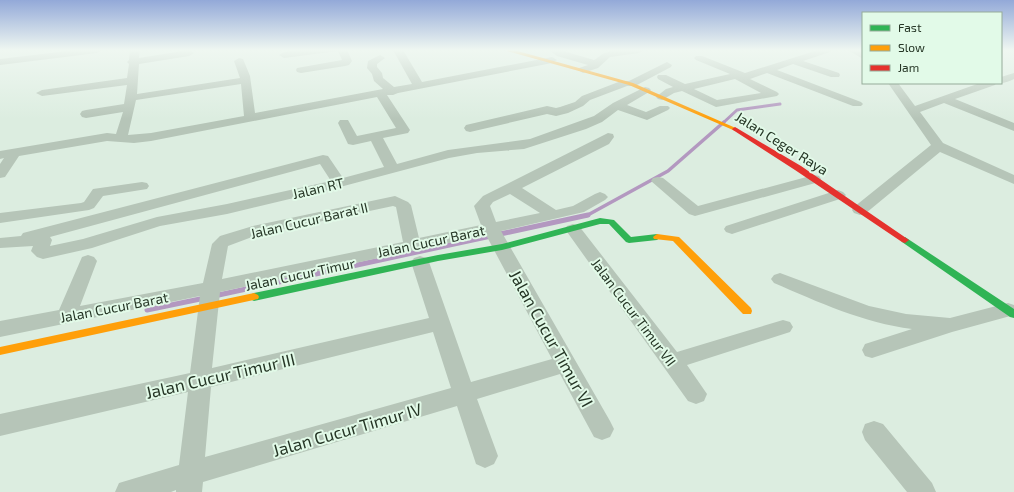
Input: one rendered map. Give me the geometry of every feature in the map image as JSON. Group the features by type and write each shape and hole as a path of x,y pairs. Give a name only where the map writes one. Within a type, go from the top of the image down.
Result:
{"main road":[{"name":"Jalan Ceger Raya","path":"594,73 628,83 645,90 663,102 729,126 814,179 1011,312"},
{"path":"497,237 573,229 605,221 611,222 629,240 653,236 676,239 747,311"},
{"path":"0,351 209,298"}],"street":[{"path":"121,138 130,102 132,73"},
{"path":"243,73 250,118"},
{"path":"344,123 353,141 404,130 387,93 378,79 377,73"},
{"path":"411,73 420,86"},
{"path":"0,155 107,137 134,139 151,137 387,93 476,73"},
{"path":"470,128 547,110 556,112 564,110 579,104 586,98 628,83 650,73"},
{"path":"735,73 745,77 762,73"},
{"path":"775,73 857,104"},
{"path":"829,73 835,75"},
{"path":"617,105 647,116 663,102 670,91 683,88 736,76 772,94 716,104 683,88 662,77"},
{"path":"1002,80 1014,76"},
{"path":"86,114 130,102 245,80"},
{"path":"42,93 131,81"},
{"path":"894,84 938,146 1014,180"},
{"path":"913,111 987,84"},
{"name":"Jalan RT","path":"5,242 44,240 40,251 43,253 86,244 157,222 228,209 340,183 448,154 478,149 524,145 582,126 606,114 617,105 645,90"},
{"path":"944,99 1014,127"},
{"path":"376,136 392,168"},
{"path":"512,188 604,141 608,137"},
{"path":"860,210 912,169 938,146"},
{"path":"0,174 14,153"},
{"path":"5,242 323,159 340,183"},
{"path":"658,181 692,209 702,210 814,179"},
{"path":"0,218 84,207 89,205 98,192 142,186"},
{"path":"512,188 554,215"},
{"name":"Jalan Cucur Timur VI","path":"512,188 488,199 482,205 483,211 602,429"},
{"path":"732,229 838,196"},
{"name":"Jalan Cucur Barat","path":"0,329 67,316 209,298 497,237 554,215 578,209 600,197"},
{"name":"Jalan Cucur Barat II","path":"209,298 220,244 226,240 252,231 270,227 395,201 403,205 416,253"},
{"path":"5,242 26,215"},
{"name":"Jalan Cucur Timur VII","path":"573,229 696,394"},
{"path":"416,253 485,456"},
{"path":"67,316 88,260"},
{"path":"780,279 821,296 892,319 919,323 950,325"},
{"path":"190,483 209,298"},
{"path":"872,350 950,325 1011,312"},
{"name":"Jalan Cucur Timur III","path":"0,425 201,380 440,322"},
{"path":"671,362 783,327"},
{"name":"Jalan Cucur Timur IV","path":"128,492 190,483 464,394 566,364"},
{"path":"874,432 923,492"}],"waterway":[{"path":"723,123 737,110 780,104"},
{"path":"588,215 668,171 724,122"},
{"path":"214,296 588,215"},
{"path":"147,310 205,298"}],"traffic: fast":[{"path":"254,297 438,258 502,247 600,221 611,222 629,240 657,237"},
{"path":"905,240 1014,314"}],"traffic: slow":[{"path":"591,73 631,84 735,129"},
{"path":"657,237 676,239 747,311"},
{"path":"0,351 254,297"}],"traffic: jam":[{"path":"735,129 798,168 905,240"}]}
